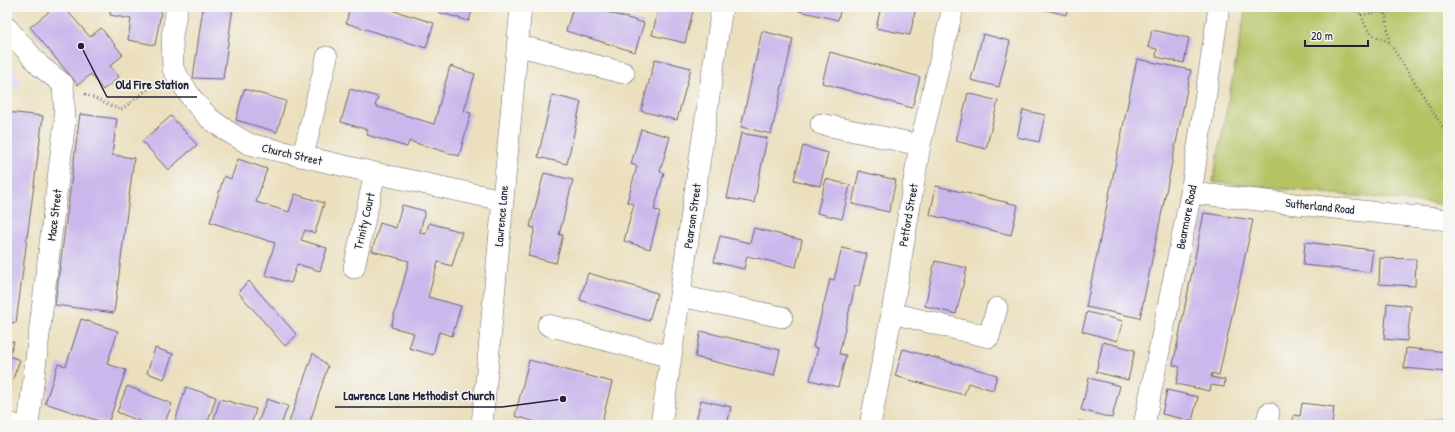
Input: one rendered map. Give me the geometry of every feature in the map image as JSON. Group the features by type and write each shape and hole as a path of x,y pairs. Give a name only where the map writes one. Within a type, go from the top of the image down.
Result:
{"street":[{"path":"173,69 172,37 177,7"},
{"name":"Lawrence Lane","path":"482,425 520,7"},
{"name":"Pearson Street","path":"661,425 722,7"},
{"name":"Petford Street","path":"870,425 892,313 920,145 953,7"},
{"name":"Bearmore Road","path":"1144,425 1191,193 1219,7"},
{"path":"7,28 40,66 63,84"},
{"path":"517,45 624,73"},
{"path":"303,156 327,57"},
{"name":"Church Street","path":"173,69 193,100 209,118 249,144 502,200"},
{"name":"Mace Street","path":"28,425 65,121 63,84"},
{"path":"821,124 920,145"},
{"name":"Trinity Court","path":"354,268 375,173"},
{"name":"Sutherland Road","path":"1191,193 1448,220"},
{"path":"680,296 782,317"},
{"path":"892,313 989,337 997,308"},
{"path":"548,325 671,357"},
{"path":"7,423 15,425"}],"path":[{"path":"1349,7 1362,15 1381,12 1386,15"},
{"path":"1386,15 1396,7"},
{"path":"1362,15 1365,27 1372,34 1389,42"},
{"path":"1386,15 1389,42 1448,135"},
{"path":"63,84 121,110 173,69"}],"shaded area":[{"path":"7,61 22,82 7,95"}],"green space":[{"path":"1246,7 1448,7 1448,205 1213,182"},
{"path":"1448,417 1448,425 1402,425"}],"building":[{"path":"55,7 64,7 90,37 101,28 123,55 110,66 119,77 103,90 91,74 78,85 30,27"},
{"path":"111,7 162,7 155,45 128,40 131,19 110,15"},
{"path":"203,7 233,7 223,79 193,78"},
{"path":"350,7 382,7 434,23 426,48 346,23"},
{"path":"439,7 473,7 469,21 438,12"},
{"path":"573,7 590,7 644,23 635,52 566,31"},
{"path":"659,7 694,7 685,43 652,35"},
{"path":"800,7 841,7 838,20 799,11"},
{"path":"881,7 916,7 910,35 876,28"},
{"path":"1034,7 1068,7 1066,15"},
{"path":"1152,30 1189,38 1184,63 1156,57 1157,49 1148,47"},
{"path":"762,31 793,39 771,134 741,127"},
{"path":"983,34 1010,41 999,87 971,80"},
{"path":"830,52 920,77 912,108 822,83"},
{"path":"655,59 691,68 677,120 641,111"},
{"path":"1137,59 1191,70 1140,318 1086,307"},
{"path":"450,66 475,74 464,111 471,113 459,156 409,141 407,147 367,135 368,130 341,122 350,89 378,97 375,106 434,124"},
{"path":"244,89 286,101 277,132 236,120"},
{"path":"968,93 998,101 986,149 956,141"},
{"path":"552,95 581,102 567,164 538,157"},
{"path":"1023,110 1045,115 1039,142 1017,137"},
{"path":"7,112 43,116 16,323 7,322"},
{"path":"80,114 117,119 112,155 134,158 114,313 55,305"},
{"path":"171,116 197,145 168,170 142,141"},
{"path":"641,129 670,137 660,172 664,173 654,210 660,211 650,249 624,241 634,204 627,202 637,166 631,164"},
{"path":"741,133 767,138 754,203 727,198"},
{"path":"803,146 828,153 820,186 794,180"},
{"path":"238,159 267,169 256,202 289,212 295,194 324,203 315,233 305,230 301,240 327,248 320,271 297,264 291,283 265,275 275,243 210,222 224,176 231,179"},
{"path":"859,171 896,180 889,212 852,204"},
{"path":"544,173 573,180 559,235 563,235 556,263 528,256 535,228 530,227"},
{"path":"826,179 850,185 842,219 817,213"},
{"path":"936,186 1018,205 1011,235 930,215"},
{"path":"402,205 425,211 420,233 426,234 429,223 462,232 452,266 438,262 428,297 461,306 452,336 439,332 433,355 409,348 414,333 391,327 409,261 372,251 380,223 396,228"},
{"path":"1204,213 1253,220 1219,375 1212,373 1211,377 1225,380 1224,387 1211,385 1210,391 1176,384 1180,367 1173,365"},
{"path":"754,228 802,240 796,267 747,256 744,269 714,262 720,236 750,243"},
{"path":"1305,242 1373,250 1370,272 1303,265"},
{"path":"842,248 867,254 859,286 855,286 839,354 846,355 838,387 810,380 818,348 813,347 830,279 834,280"},
{"path":"1380,258 1416,259 1415,286 1379,284"},
{"path":"935,261 967,268 956,314 925,306"},
{"path":"588,273 657,293 649,321 580,300"},
{"path":"249,281 297,335 285,346 238,292"},
{"path":"1387,303 1411,306 1407,341 1384,339"},
{"path":"1087,312 1123,321 1117,341 1082,331"},
{"path":"81,319 118,331 107,364 126,370 108,424 45,403 58,364 66,366"},
{"path":"701,331 780,350 774,376 695,357"},
{"path":"7,340 14,342 9,356 20,360 7,394"},
{"path":"1103,342 1135,350 1128,380 1096,372"},
{"path":"155,348 173,354 164,379 147,373"},
{"path":"1406,348 1448,352 1448,372 1404,368"},
{"path":"903,349 997,375 993,390 968,383 964,395 895,376"},
{"path":"313,353 328,366 309,425 288,425"},
{"path":"529,360 612,382 601,425 547,425 515,416"},
{"path":"1089,378 1120,386 1112,418 1081,410"},
{"path":"127,386 172,404 164,425 149,425 117,412"},
{"path":"186,387 216,397 207,425 174,425"},
{"path":"1167,390 1198,397 1192,421 1162,414"},
{"path":"220,399 256,409 251,425 212,425"},
{"path":"267,399 288,406 281,425 257,425"},
{"path":"701,400 731,407 727,425 695,425"},
{"path":"1302,403 1334,407 1332,425 1292,425 1294,415 1300,416"},
{"path":"1079,421 1093,424 1093,425 1078,425"}],"place":[{"name":"Old Fire Station","path":"81,46"},
{"name":"Lawrence Lane Methodist Church","path":"563,399"}]}
